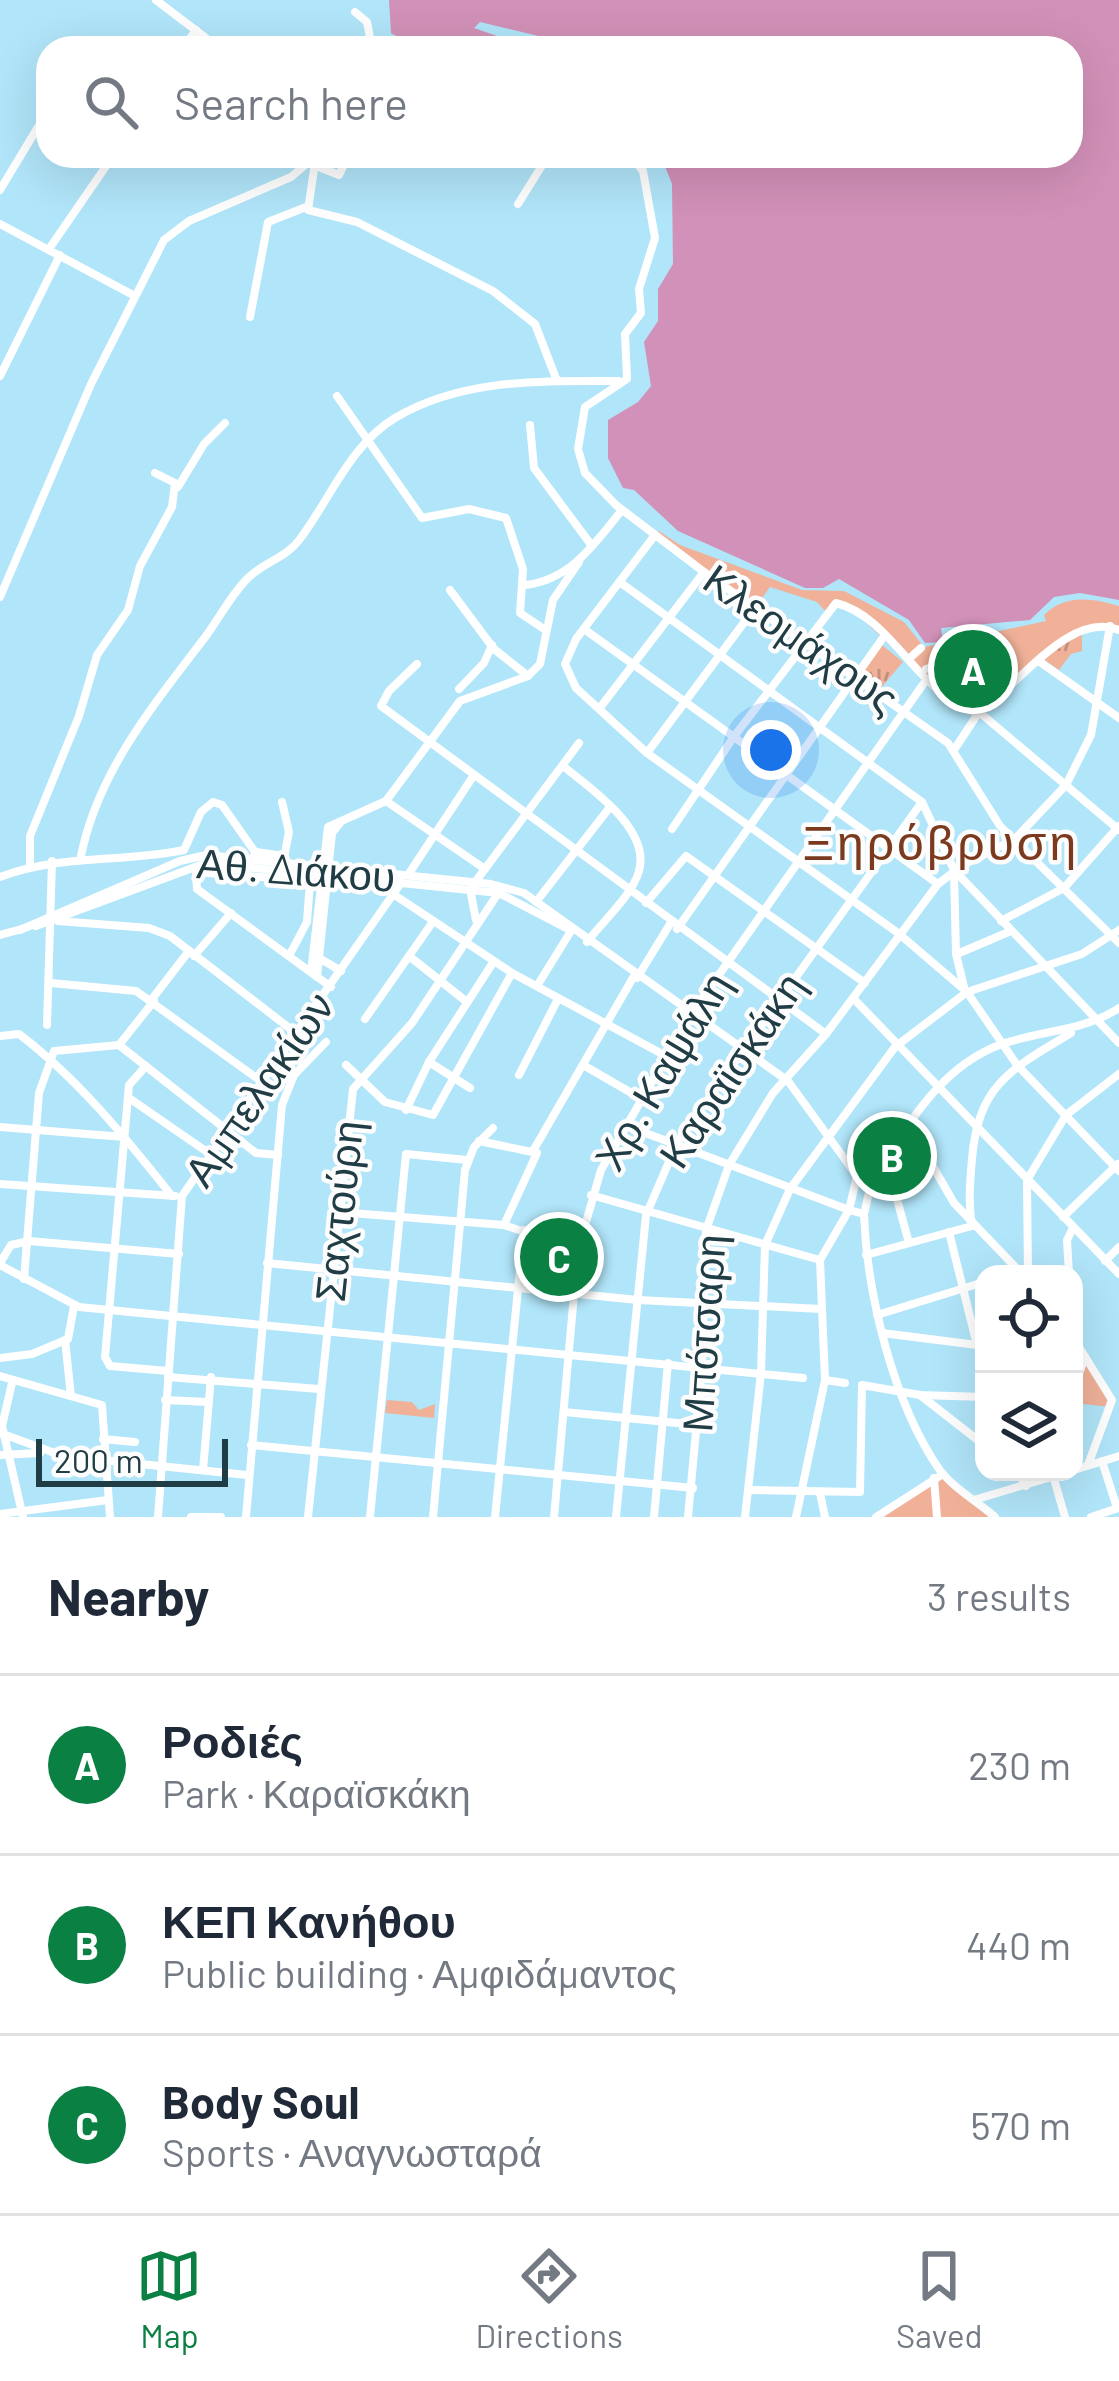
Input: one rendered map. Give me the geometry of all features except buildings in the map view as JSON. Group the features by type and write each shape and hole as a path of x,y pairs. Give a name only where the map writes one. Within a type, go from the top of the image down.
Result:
{"street":[{"path":"156,0 204,36"},
{"path":"355,12 367,22 370,36"},
{"path":"192,36 196,30"},
{"path":"0,190 36,130"},
{"path":"49,250 105,168"},
{"path":"0,597 133,295 176,229 259,194 304,168"},
{"path":"306,207 314,168"},
{"path":"518,204 540,168"},
{"path":"81,856 115,769 160,691 247,578 298,542 332,485 370,438 412,409 465,390 557,381 625,381 629,370 625,334 640,313 639,289 656,238 641,168"},
{"path":"250,317 268,222 306,207"},
{"path":"306,207 313,214 357,222 494,291 535,324 557,381"},
{"path":"0,224 133,295"},
{"path":"0,376 60,255"},
{"name":"Κλεομάχους","path":"625,381 590,400 579,435 581,466 619,507 655,535 855,674 954,750 1000,826 1117,936"},
{"path":"337,396 422,518 469,509 506,518 525,585 520,614 544,629"},
{"path":"30,865 29,836 79,716 97,655 128,610 140,566 166,523 177,488 204,444 225,423"},
{"path":"530,425 534,467 592,545"},
{"path":"155,473 177,488"},
{"path":"314,974 328,827 386,801 426,744 470,694 528,676 540,664 553,600 619,507"},
{"path":"655,535 570,650 566,674 649,751 898,933 967,992 1017,1065 1118,1167 1064,1217"},
{"path":"525,585 554,578 579,562"},
{"path":"599,709 704,572"},
{"path":"621,583 922,802 954,870 1119,1043"},
{"path":"450,590 492,645 528,676"},
{"path":"672,830 733,738 832,605 844,604 885,635 952,703 980,712 1119,828 1064,888 1001,921"},
{"path":"649,751 757,605"},
{"path":"954,750 980,712 1063,637 1087,626 1114,628"},
{"name":"Μπότσαρη","path":"688,1517 702,1367 706,1230 729,1165 773,1094 826,1034 938,884 954,870 1015,839 1066,785 1091,735 1114,628"},
{"path":"584,629 938,884"},
{"path":"504,1225 535,1152 605,1024 885,635"},
{"path":"993,635 1017,680"},
{"path":"459,688 484,663 492,645"},
{"path":"912,656 921,648"},
{"path":"979,651 986,664 984,693 1017,680"},
{"path":"1040,662 1119,718"},
{"path":"418,664 388,691 381,706 472,778 826,1034"},
{"path":"923,674 935,666 942,676 956,678"},
{"name":"Χρ. Καψάλη","path":"554,1517 578,1250 591,1195 690,1016 904,711 923,674"},
{"path":"476,920 472,886 579,743"},
{"path":"563,766 610,808 635,838 640,853 638,876 587,942"},
{"name":"Αμπελακίων","path":"158,1517 178,1254 177,1196 331,988 472,778"},
{"path":"386,801 484,869"},
{"path":"0,877 30,865 81,856 184,850 203,809 216,802 254,856"},
{"path":"282,802 289,832 283,859"},
{"name":"Καραϊσκάκη","path":"616,1517 646,1214 675,1147 740,1049 922,802"},
{"path":"536,902 610,808"},
{"name":"Αθ. Διάκου","path":"54,917 189,858 254,856 325,871"},
{"path":"646,903 686,856 865,983"},
{"path":"47,1024 54,917 52,861"},
{"name":"Αθ. Διάκου","path":"0,935 199,863 515,890 788,1081 857,1176"},
{"path":"954,870 956,954 967,992"},
{"path":"314,974 325,871"},
{"path":"289,956 307,922 310,881 196,872 194,886 331,988"},
{"name":"Αθ. Διάκου","path":"472,886 499,892 572,931"},
{"name":"Σαχτούρη","path":"308,1517 311,1450 353,1089 412,1023 476,920 499,892"},
{"path":"393,894 512,973 666,1056"},
{"path":"118,1045 191,954 231,913"},
{"path":"54,917 149,928 170,935 297,1034"},
{"path":"365,1019 432,923"},
{"path":"538,986 572,931"},
{"path":"956,954 1011,932"},
{"path":"745,1517 761,1372 765,1245 790,1189 896,1047 967,992 1049,968 1117,936"},
{"path":"409,956 467,1002"},
{"path":"319,958 341,971"},
{"path":"406,1110 428,1062 494,961"},
{"path":"346,1065 385,1102 434,1114 512,973"},
{"path":"51,983 123,986 153,1000 262,1082"},
{"path":"853,998 1119,1274"},
{"path":"519,1075 559,999"},
{"path":"937,1517 938,1476 882,1333 866,1255 865,1214 872,1180 937,1088 1001,1044 1081,1027 1119,1008"},
{"path":"972,1226 974,1127 990,1091 1017,1065 1081,1027"},
{"path":"0,1036 19,1034 47,1058 177,1196"},
{"path":"245,1517 285,1093 294,1076 326,1042"},
{"path":"24,1279 47,1058 64,1047 118,1045 256,1153 278,1155"},
{"path":"428,1062 470,1088"},
{"path":"583,1065 642,1099"},
{"path":"146,1066 133,1078 127,1098 106,1310 106,1364 319,1389"},
{"path":"1023,1265 1028,1180 1066,1115 1119,1074"},
{"path":"127,1098 210,1154"},
{"path":"627,1126 865,1214"},
{"path":"0,1127 126,1137"},
{"path":"433,1517 442,1381 467,1160 494,1128"},
{"path":"901,1135 924,1151 972,1226 1013,1265"},
{"path":"479,1141 535,1152"},
{"path":"370,1517 406,1154 467,1160"},
{"path":"886,1159 909,1243"},
{"path":"796,1517 825,1380 820,1260 849,1210 857,1176 872,1180"},
{"path":"0,1184 177,1196"},
{"path":"591,1195 820,1260"},
{"path":"338,1212 504,1225 578,1250"},
{"path":"866,1255 972,1226"},
{"path":"1068,1265 1067,1240 1073,1228"},
{"path":"495,1517 524,1230"},
{"path":"949,1232 975,1330"},
{"path":"178,1254 29,1240 11,1245 0,1264 74,1305 106,1310 803,1378"},
{"path":"1105,1261 1119,1247"},
{"path":"267,1263 638,1300 821,1309"},
{"path":"878,1315 975,1288"},
{"path":"71,1396 73,1369 65,1340 74,1305"},
{"path":"882,1333 975,1348"},
{"path":"0,1358 32,1354 65,1340"},
{"path":"1083,1352 1112,1400 1088,1465"},
{"path":"1079,1373 1085,1355"},
{"path":"654,1517 668,1363"},
{"path":"0,1376 12,1383 98,1401 110,1517"},
{"path":"203,1470 211,1377"},
{"path":"825,1380 845,1383"},
{"path":"12,1383 3,1455 23,1514"},
{"path":"748,1490 860,1492 862,1385 920,1395 975,1397"},
{"path":"920,1395 975,1438"},
{"path":"166,1400 208,1402"},
{"path":"563,1412 698,1425"},
{"path":"2,1434 46,1452 104,1462 247,1475"},
{"path":"103,1439 135,1442"},
{"path":"251,1445 693,1488"},
{"path":"3,1455 46,1452"},
{"path":"1083,1467 1119,1456"},
{"path":"1090,1517 1118,1508 1102,1461"},
{"path":"938,1476 995,1517"},
{"path":"876,1517 938,1476"},
{"path":"1023,1481 1026,1486"},
{"path":"975,1500 1037,1481"},
{"path":"1055,1481 1065,1517"},
{"path":"820,1493 825,1517"},
{"path":"0,1514 108,1500"},
{"path":"191,1517 221,1517"}],"green space":[{"path":"659,531 680,545 802,590 844,591 904,622 924,647 1046,621 1044,615 1052,608 1079,600 1119,606 1119,630 1086,626 979,712 940,690 844,604 827,613 817,602 770,587 757,605 655,535"},
{"path":"1082,632 1082,651 1071,654 1059,670 1043,659 1063,637"},
{"path":"882,645 903,662 880,689 860,674"},
{"path":"1083,1356 1111,1407 1083,1404"},
{"path":"387,1400 412,1402 419,1410 435,1404 434,1418 385,1413"},
{"path":"943,1474 995,1517 876,1517"}],"shaded area":[{"path":"389,0 1119,0 1119,600 1080,593 1054,597 1030,620 941,628 943,642 925,643 909,620 839,579 823,588 805,588 678,531 634,490 623,488 608,458 608,420 638,402 651,386 644,342 658,321 658,289 673,264 672,184 666,168 1083,168 1083,36 539,36 480,22 474,28 497,36 391,33"}],"place":[{"name":"Ροδιές","path":"973,669"},
{"name":"ΚΕΠ Κανήθου","path":"892,1156"},
{"name":"Body Soul","path":"559,1257"}],"district":[{"name":"Ξηρόβρυση","path":"941,843"}]}
